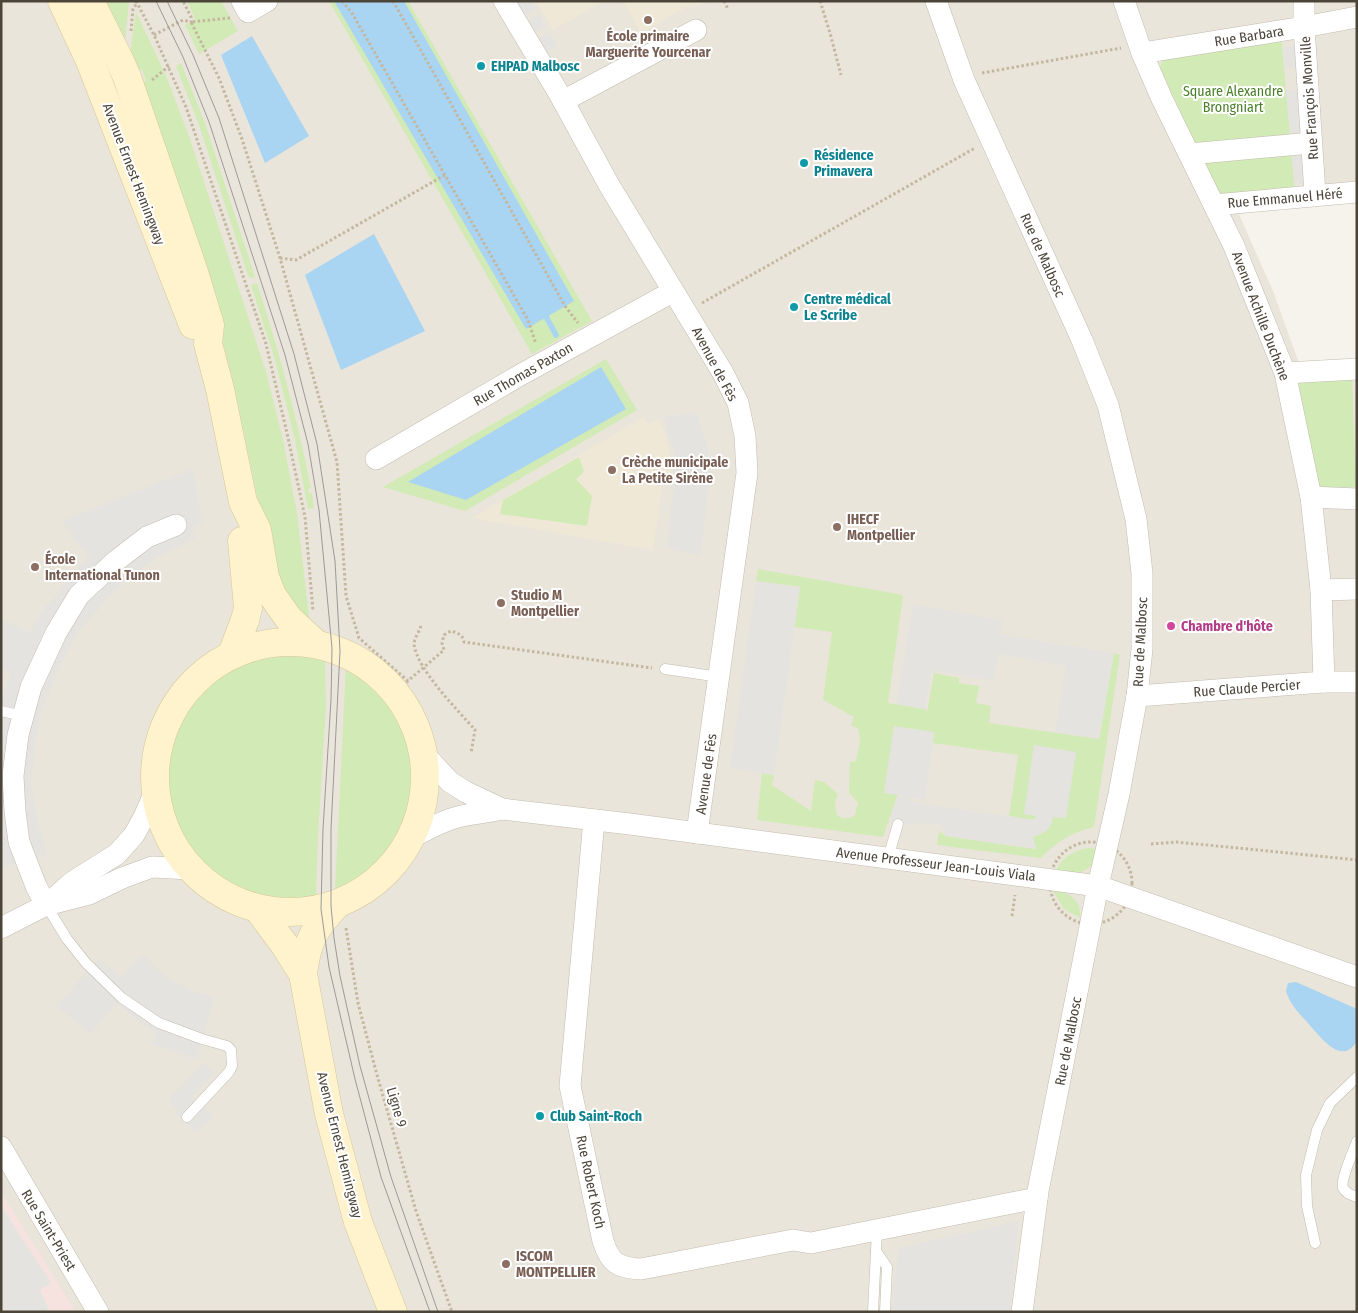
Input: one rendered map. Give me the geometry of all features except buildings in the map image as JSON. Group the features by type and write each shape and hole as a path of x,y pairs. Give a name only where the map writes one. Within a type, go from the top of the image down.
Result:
{"main road":[{"name":"Avenue Ernest Hemingway","path":"62,1 90,61 195,329 208,344"},
{"name":"Avenue Ernest Hemingway","path":"90,1 119,59 158,166 210,325 208,344 220,389 243,502 256,530 265,577 272,595 289,619 319,645"},
{"name":"Avenue Ernest Hemingway","path":"232,654 246,620 248,608 241,530 243,502"},
{"path":"287,642 319,645 361,662 379,675 401,686 424,754 426,783 421,811 411,838 390,870 376,882 340,903 321,909 279,912 258,909 233,900 210,886 190,868 173,845 161,819 155,792 158,744 166,721 178,700 193,682 211,666 232,654 259,645 287,642"},
{"name":"Avenue Ernest Hemingway","path":"340,903 314,932 309,941 305,953 303,974 329,1114 358,1222 393,1312"},
{"name":"Avenue Ernest Hemingway","path":"258,909 303,974"}],"street":[{"path":"241,10 267,1"},
{"name":"Avenue de Fès","path":"504,1 563,101 596,163 672,292 690,317 723,373 738,403 745,436 747,473 697,834"},
{"name":"Rue de Malbosc","path":"936,1 964,80 1078,332 1108,405 1136,519 1142,573 1142,649 1137,696 1037,1198 1022,1312"},
{"name":"Avenue Achille Duchène","path":"1124,1 1162,100 1234,246 1285,373 1311,497 1321,590 1324,682"},
{"name":"Rue François Monville","path":"1304,1 1315,194"},
{"name":"Rue Barbara","path":"1140,46 1304,27 1357,17"},
{"path":"563,101 696,30"},
{"path":"1189,154 1312,143"},
{"name":"Rue Emmanuel Héré","path":"1214,205 1315,194 1357,192"},
{"name":"Rue Thomas Paxton","path":"376,459 543,363 672,292"},
{"path":"1285,373 1357,369"},
{"path":"1311,497 1357,499"},
{"path":"46,906 19,842 15,811 13,776 18,735 31,686 56,633 79,595 117,560 139,543 176,525"},
{"path":"1321,590 1357,589"},
{"name":"Rue Claude Percier","path":"1137,696 1324,682 1357,682"},
{"name":"Avenue Professeur Jean-Louis Viala","path":"424,754 450,782 466,792 502,809 1098,886 1357,977"},
{"path":"46,906 71,883 117,854 134,835 155,792"},
{"name":"Avenue Professeur Jean-Louis Viala","path":"411,838 444,821 502,809"},
{"name":"Rue Robert Koch","path":"594,820 570,1086 607,1254 613,1262 621,1266 641,1269 793,1240 811,1243 876,1241 1037,1198"},
{"path":"1,928 46,906 89,894 122,878 152,867 190,868"},
{"name":"Rue Saint-Priest","path":"1,1147 98,1312"}],"lane":[{"path":"665,669 720,677"},
{"path":"1,711 23,716"},
{"path":"888,858 898,824"},
{"path":"46,906 67,939 86,962 122,998 159,1023 227,1046 231,1050 232,1066 229,1072 186,1117"},
{"path":"1315,1244 1307,1206 1306,1174 1317,1130 1330,1102 1357,1077"},
{"path":"1357,1141 1343,1180 1343,1188 1349,1194 1357,1197"},
{"path":"873,1312 876,1241"},
{"path":"876,1241 887,1267 885,1312"}],"path":[{"path":"136,1 169,66 186,107 266,344 305,517 314,618 319,645"},
{"path":"183,1 220,78 242,139 280,258 337,462 346,596 359,638 401,686 444,650 442,643 444,635 451,631 460,634 464,642 665,669"},
{"path":"342,1 352,13 528,320 543,363"},
{"path":"393,1 564,306 590,337"},
{"path":"724,1 728,9"},
{"path":"820,1 841,75"},
{"path":"154,35 183,20 192,22 241,10"},
{"path":"964,80 981,73 1002,68 1140,46"},
{"path":"151,82 169,66"},
{"path":"698,305 974,149"},
{"path":"280,258 296,260 445,175"},
{"path":"421,626 414,642 423,668 475,730 471,753"},
{"path":"1151,844 1177,842 1357,860"},
{"path":"1012,916 1016,891"},
{"name":"Ligne 9","path":"340,903 358,1003 377,1075 416,1211 452,1312"}],"shaded area":[{"path":"1,1 1357,1 1357,203 1238,212 1273,291 1299,363 1357,359 1357,1312 1,1312"},
{"path":"521,1 531,1 536,9 523,16 516,4"},
{"name":"École primaire Marguerite Yourcenar","path":"536,1 604,1 553,30"},
{"name":"École primaire Marguerite Yourcenar","path":"623,1 708,1 692,8 690,5 641,33"},
{"path":"539,14 546,27 533,34 526,22"},
{"path":"550,33 557,46 544,53 537,40"},
{"path":"1305,45 1307,66 1285,68 1283,47"},
{"path":"1308,88 1311,133 1290,134 1286,90"},
{"path":"1312,155 1314,183 1294,184 1292,156"},
{"path":"696,412 707,444 710,468 701,555 667,549 676,460 664,417"},
{"name":"Crèche municipale La Petite Sirène","path":"644,417 648,424 659,419 665,432 670,455 672,484 662,485 653,550 472,518"},
{"path":"193,469 202,523 191,528 195,538 155,559 121,583 79,631 61,663 40,715 35,741 31,785 37,820 47,856 2,867 1,705 10,673 1,668 1,619 29,633 45,607 54,598 66,580 88,557 62,521"},
{"path":"756,581 800,587 774,775 730,768"},
{"path":"913,604 1002,620 1000,634 1114,653 1099,739 1055,732 1066,666 998,654 993,681 932,670 925,709 896,704"},
{"path":"894,726 934,732 925,800 909,797 911,802 1033,820 1037,816 1024,814 1034,745 1076,752 1066,818 1053,817 1051,825 1046,831 1033,837 1036,849 946,836 940,824 918,823 907,825 889,822 898,795 884,793"},
{"path":"143,954 165,977 191,990 214,997 197,1060 153,1044 157,1032 140,1022 117,1004 90,1034 57,1006 99,958 121,977"},
{"path":"203,1063 214,1073 192,1096 213,1116 197,1133 175,1113 178,1110 168,1100"},
{"path":"1,1192 76,1312 1,1312"},
{"path":"1,1206 51,1283 40,1290 49,1309 45,1312 1,1312"},
{"path":"1019,1221 1010,1312 868,1312 868,1308 892,1309 898,1248"}],"green space":[{"path":"104,1 129,1 125,41"},
{"path":"187,1 221,1 238,31 199,54 185,25 195,19"},
{"path":"329,1 408,1 592,321 532,354"},
{"path":"136,12 167,78 190,139 266,372 283,440 297,513 310,625 273,573 225,350 179,208 142,83 146,81 142,69 137,71 130,54"},
{"name":"Square Alexandre Brongniart","path":"1281,34 1295,192 1220,199 1160,67 1164,56"},
{"path":"181,63 205,123 255,277 249,278 199,125 176,66"},
{"path":"257,283 294,410 311,488 308,489 309,493 312,493 314,508 308,509 295,440 275,360 251,285"},
{"path":"606,359 637,410 465,511 383,487"},
{"path":"1352,378 1356,487 1319,488 1298,381"},
{"path":"579,457 584,472 576,479 592,496 587,526 500,514 503,500"},
{"path":"758,569 903,595 888,703 925,709 927,712 934,673 959,678 959,683 979,686 976,703 991,706 989,723 1099,739 1114,653 1120,655 1094,827 1065,838 1041,858 937,845 939,831 946,836 1036,849 1032,837 1045,830 1053,817 1024,813 1037,816 1033,820 1009,816 1018,755 933,743 934,732 884,793 898,794 883,837 757,820 762,773 774,775 772,785 811,811 815,780 824,782 838,794 835,805 837,814 844,818 855,815 858,803 849,792 850,762 856,761 860,741 858,728 851,725 854,717 823,700 832,632 794,627 800,587 756,581"},
{"path":"282,651 325,656 326,708 316,896 306,900 266,899 228,885 197,860 174,826 164,787 167,747 182,710 208,680 243,659"},
{"path":"346,665 363,675 392,706 410,744 414,786 403,827 379,862 345,887 335,891"},
{"path":"1087,848 1101,849 1092,864 1084,871 1056,871 1068,855"},
{"path":"1052,889 1063,892 1073,898 1079,906 1080,918 1063,908"}],"water":[{"path":"334,1 404,1 574,301 526,329"},
{"path":"252,36 309,136 265,163 221,55"},
{"path":"374,234 425,331 341,370 305,275"},
{"path":"601,367 626,409 466,500 408,482"},
{"path":"1296,982 1357,1009 1357,1041 1352,1048 1340,1051 1328,1044 1298,1012 1291,1003 1286,991 1288,983"}],"waterway":[{"path":"543,311 556,335"}],"tram line":[{"path":"156,1 183,57 209,122 285,355 308,444 319,510 332,648 321,909 329,967 355,1079 381,1177 430,1312"},
{"path":"167,1 193,55 219,118 294,354 317,444 335,561 340,651 331,829 331,906 334,938 340,976 360,1066 391,1177 438,1312"}],"place":[{"name":"École primaire Marguerite Yourcenar","path":"648,20"},
{"name":"EHPAD Malbosc","path":"481,66"},
{"name":"Résidence Primavera","path":"804,163"},
{"name":"Centre médical Le Scribe","path":"794,307"},
{"name":"Crèche municipale La Petite Sirène","path":"612,470"},
{"name":"IHECF Montpellier","path":"837,527"},
{"name":"École International Tunon","path":"35,567"},
{"name":"Studio M Montpellier","path":"501,603"},
{"name":"Chambre d'hôte","path":"1171,626"},
{"name":"Club Saint-Roch","path":"540,1116"},
{"name":"ISCOM MONTPELLIER","path":"506,1264"}]}
